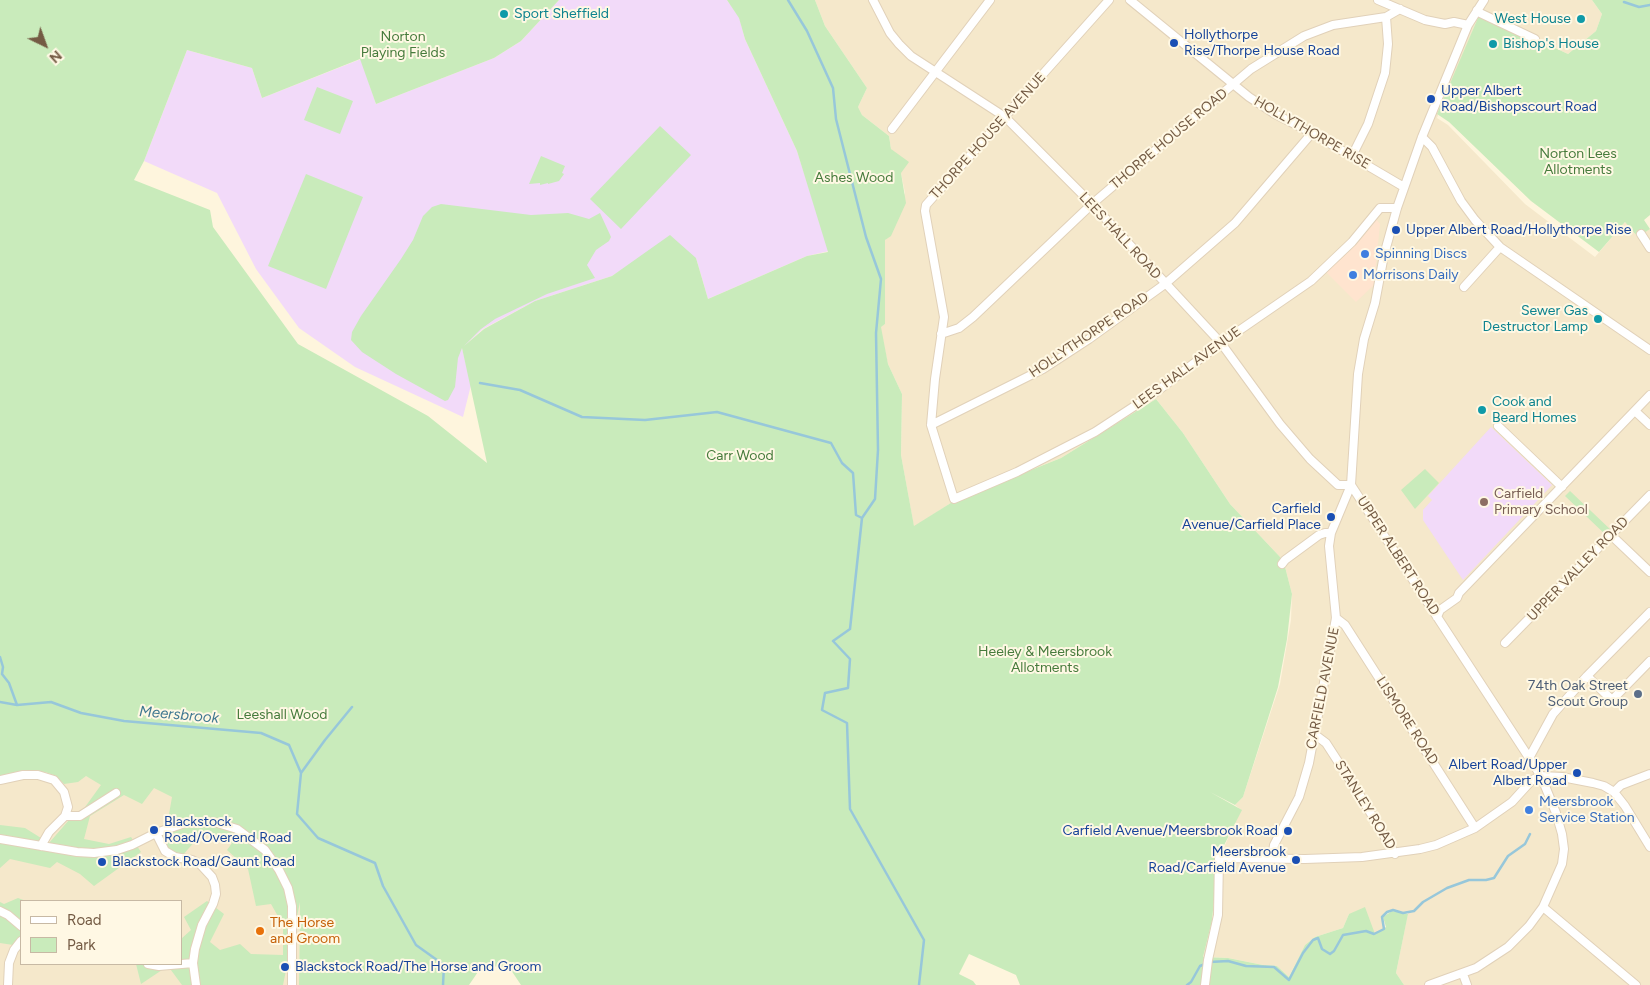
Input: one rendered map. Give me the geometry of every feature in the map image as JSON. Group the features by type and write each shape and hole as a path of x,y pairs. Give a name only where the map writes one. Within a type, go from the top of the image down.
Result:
{"street":[{"name":"LEES HALL ROAD","path":"873,0 890,33 911,56 1006,117 1092,204 1221,343 1280,424 1310,459 1338,485 1351,485"},
{"path":"879,10 881,0"},
{"path":"892,129 990,0"},
{"name":"THORPE HOUSE AVENUE","path":"954,499 931,425 935,378 944,317 925,210 926,205 1108,0"},
{"name":"HOLLYTHORPE RISE","path":"1130,0 1249,97 1404,187"},
{"path":"1378,0 1425,20 1445,24 1454,22 1468,25"},
{"name":"UPPER ALBERT ROAD","path":"1429,985 1463,974 1488,961 1508,947 1529,926 1543,907 1562,864 1564,849 1556,813 1541,776 1351,485 1358,374 1364,339 1375,303 1384,255 1397,208 1422,137 1468,25 1484,0"},
{"name":"THORPE HOUSE ROAD","path":"941,334 959,328 973,317 1092,204 1251,69 1304,36 1333,25 1386,17 1400,9"},
{"path":"1477,10 1535,39"},
{"path":"1352,156 1368,124 1385,73 1388,44 1386,17"},
{"name":"HOLLYTHORPE ROAD","path":"931,425 1043,369 1089,339 1165,284 1235,223 1312,133"},
{"path":"1422,137 1432,147 1475,220 1500,248 1650,350"},
{"name":"LEES HALL AVENUE","path":"954,499 1017,472 1095,432 1156,392 1221,343 1311,281 1352,242 1380,208 1397,208"},
{"path":"1641,234 1650,248"},
{"path":"1464,287 1500,248"},
{"path":"1437,617 1440,610 1457,598 1459,593 1650,396"},
{"path":"1635,411 1650,425"},
{"path":"1498,426 1562,487"},
{"name":"CARFIELD AVENUE","path":"1272,858 1274,845 1299,797 1305,780 1336,618 1329,546 1331,533 1351,485"},
{"name":"UPPER VALLEY ROAD","path":"1505,644 1650,495"},
{"path":"1282,564 1319,534 1331,533"},
{"path":"1612,536 1650,572"},
{"path":"1529,758 1553,714 1587,676 1650,612"},
{"name":"LISMORE ROAD","path":"1336,618 1345,625 1475,828"},
{"path":"1587,676 1612,700 1650,661"},
{"name":"STANLEY ROAD","path":"1314,734 1326,744 1362,797 1395,854"},
{"path":"0,780 29,774 46,776 54,780 64,792 68,807 65,816 49,832 42,846"},
{"path":"1614,792 1621,784 1650,774"},
{"path":"1205,985 1218,915 1219,858 1305,859 1362,857 1395,854 1436,845 1475,828 1512,802 1532,780 1541,776 1562,777 1593,783 1604,786 1614,792 1625,806 1650,847"},
{"path":"65,816 80,816 116,793"},
{"path":"0,839 85,853 102,852 132,845 156,833 185,823 214,822 237,829 265,850 279,870 290,897 292,985"},
{"path":"156,833 165,851 175,857 192,860 200,864 212,877 215,885 216,894 198,938 193,963 196,985"},
{"path":"1543,907 1636,985"},
{"path":"0,911 20,925"},
{"path":"8,985 9,963 14,950 20,942"},
{"path":"182,964 193,963"},
{"path":"154,965 171,965"},
{"path":"1463,974 1467,985"}],"shaded area":[{"path":"559,0 727,0 739,17 745,39 797,151 829,251 807,256 708,299 696,258 640,258 612,276 535,301 483,329 462,348 471,385 463,417 355,367 299,328 256,269 217,193 144,161 187,50 252,68 262,98 361,59 376,104 494,58 521,41"},
{"path":"815,0 1592,0 1602,14 1596,31 1568,54 1480,13 1437,118 1448,125 1525,204 1595,257 1625,222 1641,234 1650,229 1650,985 1404,985 1396,973 1408,913 1393,910 1387,912 1382,917 1384,929 1374,934 1349,914 1343,928 1315,937 1305,945 1289,977 1277,966 1228,958 1203,957 1212,921 1219,858 1241,810 1235,805 1243,797 1280,684 1291,620 1292,594 1284,563 1282,564 1281,558 1230,504 1183,433 1156,399 1061,458 954,501 914,527 901,455 902,394 888,364 880,327 885,324 885,240 905,193 901,173 891,149 889,136 862,115 858,107 867,88 825,26"},
{"path":"1373,215 1380,224 1374,285 1356,302 1323,269"},
{"name":"Carfield Primary School","path":"1491,427 1552,485 1463,580 1423,520 1423,510 1432,500 1428,496"},
{"path":"27,771 45,772 56,776 64,783 85,776 186,785 300,898 299,985 283,985 261,964 243,985 0,985 0,777"}],"green space":[{"path":"0,0 559,0 521,41 494,58 376,104 360,59 262,98 252,68 187,50 144,161 134,180 210,210 213,227 298,344 428,416 487,463 462,348 458,358 455,387 448,400 445,401 396,374 362,352 351,340 352,332 361,316 413,240 423,216 432,207 441,204 531,215 568,213 589,219 600,213 611,237 609,241 596,250 587,265 595,278 547,294 495,319 481,329 464,346 484,329 535,301 612,276 670,235 696,258 708,299 807,256 828,252 797,151 745,39 739,18 727,0 815,0 825,26 867,88 858,107 862,115 889,136 891,149 909,162 901,173 906,203 891,236 885,240 885,324 881,327 888,364 902,394 901,455 914,526 954,501 1061,458 1156,399 1183,433 1230,504 1281,558 1292,594 1287,639 1278,687 1243,797 1235,805 1210,792 1242,810 1218,857 1212,921 1203,957 1228,958 1277,966 1289,977 1305,945 1315,937 1343,928 1349,914 1365,907 1375,934 1386,927 1383,917 1392,911 1408,914 1396,973 1404,985 1020,985 1016,975 969,954 959,974 973,981 976,985 521,985 509,967 482,966 469,985 299,985 300,902 283,985 182,985 168,966 141,984 136,965 182,965 182,938 191,930 184,917 207,901 224,914 210,942 220,950 240,944 251,954 283,955 283,925 271,904 256,906 248,869 227,850 232,843 203,832 182,856 171,854 157,833 168,820 172,797 154,788 142,804 124,795 90,816 84,839 109,844 131,837 141,852 94,886 80,874 57,862 50,868 10,859 0,868 0,825 25,828 49,843 69,820 80,814 101,785 86,776 78,782 64,784 56,776 45,772 27,771 0,777"},
{"name":"Norton Lees Allotments","path":"1592,0 1650,0 1650,215 1644,220 1650,229 1638,237 1625,222 1599,252 1531,201 1449,122 1437,114 1480,13 1568,54 1596,31 1602,14"},
{"path":"317,87 353,101 340,134 304,120"},
{"path":"660,126 691,155 621,229 590,199"},
{"path":"541,156 565,166 562,173 564,174 559,181 540,185 540,183 529,184"},
{"path":"306,174 363,197 326,289 268,266"},
{"path":"1425,469 1439,483 1415,509 1401,490"},
{"path":"1570,491 1613,532 1608,537 1565,496"},
{"path":"18,898 23,900 20,900 20,943 13,945 0,943 0,902 4,904"}],"waterway":[{"path":"788,0 807,31 833,88 836,119 866,237 881,279 876,333 878,450 875,499 862,518 850,629 833,641 850,659 848,688 825,693 822,710 847,723 850,809 924,940 919,985"},
{"path":"1624,2 1639,7 1650,5"},
{"path":"480,383 520,390 582,417 645,420 717,412 831,443 842,463 853,473 856,515 862,518"},
{"name":"Meersbrook","path":"0,657 3,667 2,674 9,683 17,705 51,702 81,713 124,721 261,733 289,745 301,773 297,814 318,838 375,863 383,886 416,945 444,965 443,985"},
{"path":"0,702 17,705"},
{"path":"301,773 352,707"},
{"path":"1210,962 1228,961 1246,966 1274,967 1289,980 1303,953 1313,940 1318,938 1322,949 1330,954 1334,951 1343,935 1366,931 1374,934 1384,929 1382,917 1387,912 1393,910 1403,913 1414,911 1423,902 1447,888 1469,880 1494,878 1508,856 1525,844 1530,834"},
{"path":"1187,985 1191,982 1200,966 1205,964"}],"place":[{"name":"Sport Sheffield","path":"504,14"},
{"name":"West House","path":"1581,19"},
{"name":"Hollythorpe Rise/Thorpe House Road","path":"1174,43"},
{"name":"Bishop's House","path":"1493,44"},
{"name":"Upper Albert Road/Bishopscourt Road","path":"1431,99"},
{"name":"Upper Albert Road/Hollythorpe Rise","path":"1396,230"},
{"name":"Spinning Discs","path":"1365,254"},
{"name":"Morrisons Daily","path":"1353,275"},
{"name":"Sewer Gas Destructor Lamp","path":"1598,319"},
{"name":"Cook and Beard Homes","path":"1482,410"},
{"name":"Carfield Primary School","path":"1484,502"},
{"name":"Carfield Avenue/Carfield Place","path":"1331,517"},
{"name":"74th Oak Street Scout Group","path":"1638,694"},
{"name":"Albert Road/Upper Albert Road","path":"1577,773"},
{"name":"Meersbrook Service Station","path":"1529,810"},
{"name":"Blackstock Road/Overend Road","path":"154,830"},
{"name":"Carfield Avenue/Meersbrook Road","path":"1288,831"},
{"name":"Meersbrook Road/Carfield Avenue","path":"1296,860"},
{"name":"Blackstock Road/Gaunt Road","path":"102,862"},
{"name":"The Horse and Groom","path":"260,931"},
{"name":"Blackstock Road/The Horse and Groom","path":"285,967"}],"park label":[{"name":"Norton Playing Fields","path":"403,46"},
{"name":"Ashes Wood","path":"854,178"},
{"name":"Carr Wood","path":"740,456"},
{"name":"Heeley & Meersbrook Allotments","path":"1045,660"},
{"name":"Leeshall Wood","path":"282,715"}]}
